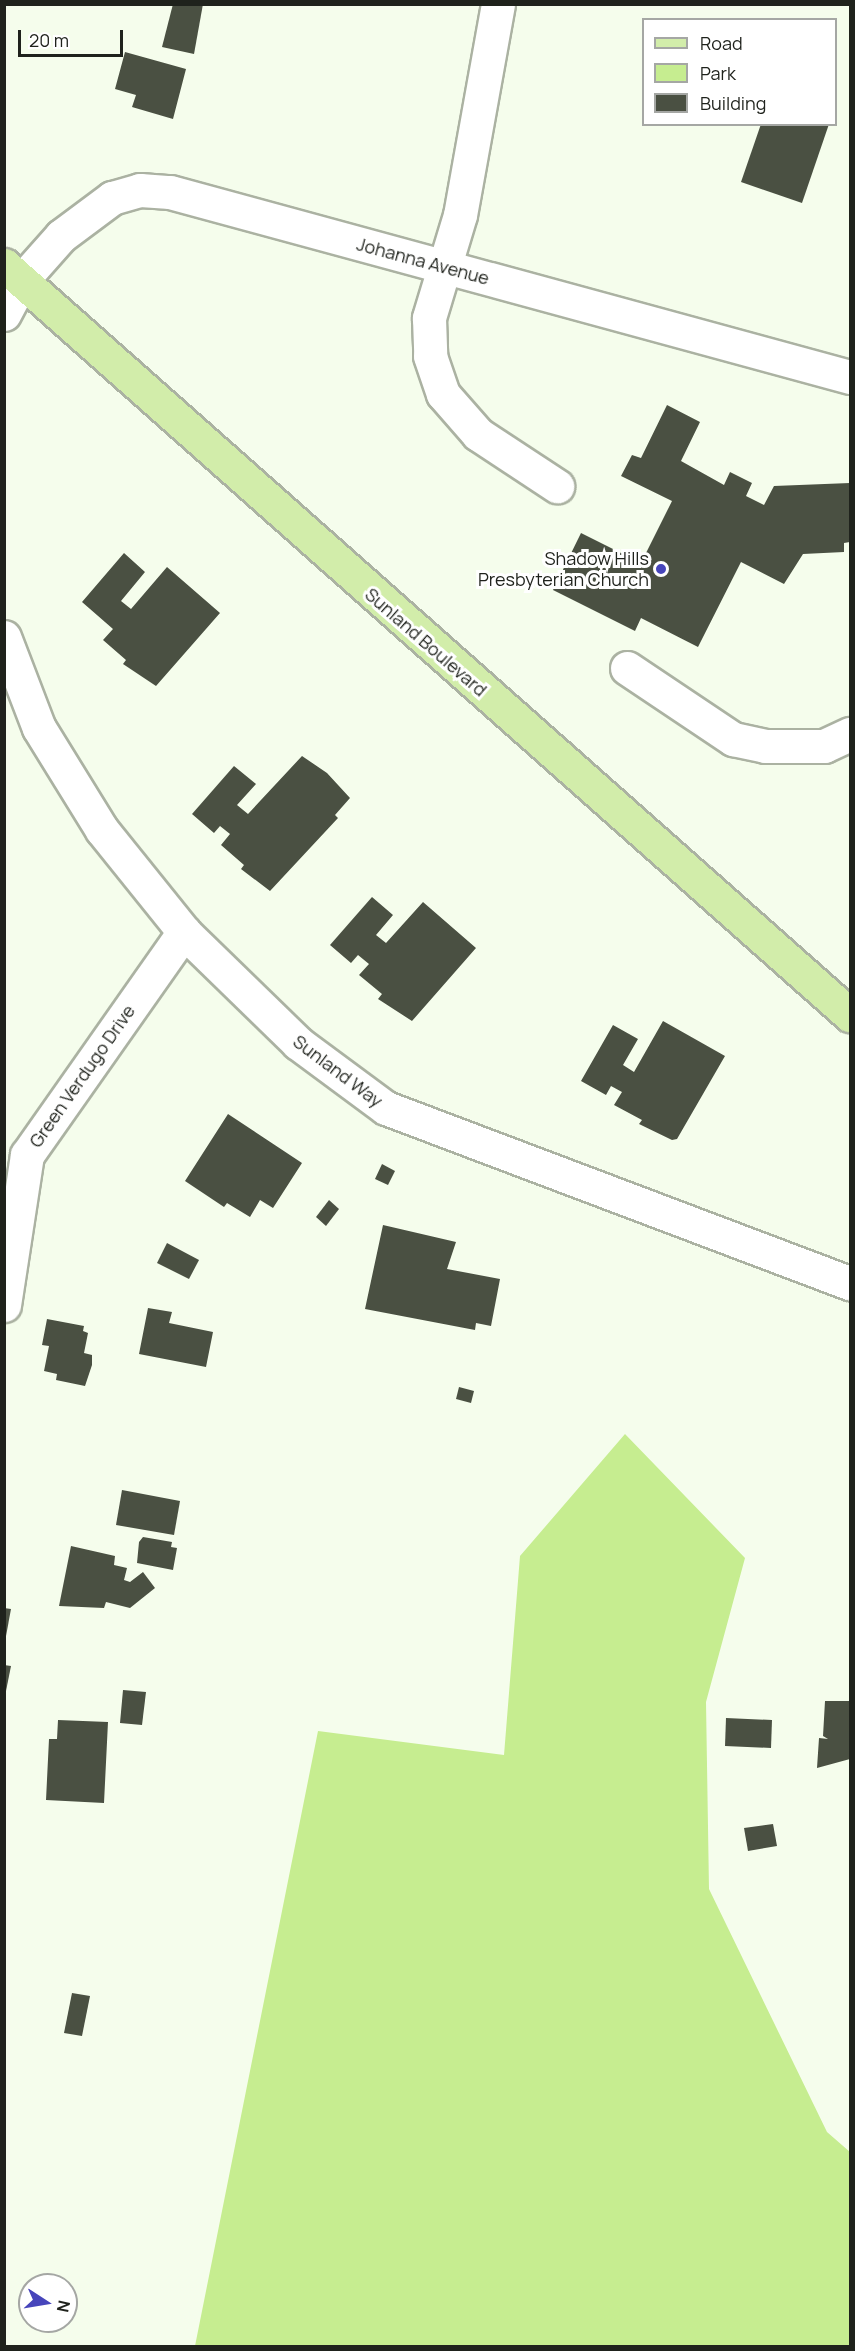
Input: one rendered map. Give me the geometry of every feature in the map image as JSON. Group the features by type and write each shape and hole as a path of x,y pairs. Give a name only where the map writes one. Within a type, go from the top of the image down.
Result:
{"main road":[{"name":"Sunland Boulevard","path":"14,273 259,494 850,1015"}],"street":[{"path":"498,4 460,215 429,318 430,356 442,394 478,434 556,486"},
{"name":"Johanna Avenue","path":"14,273 112,198 140,190 170,192 850,377"},
{"path":"4,314 14,273"},
{"name":"Sunland Way","path":"4,637 39,728 102,830 183,932 298,1043 386,1108 850,1283"},
{"path":"627,668 698,719 733,739 765,746 824,746 850,735"},
{"name":"Green Verdugo Drive","path":"4,1305 27,1155 183,932"}],"green space":[{"path":"625,1434 745,1558 706,1702 709,1889 827,2132 850,2152 850,2346 195,2346 318,1731 504,1755 520,1556"}],"building":[{"path":"173,4 203,4 194,54 162,47"},
{"path":"125,52 186,69 173,119 132,107 136,95 115,89"},
{"path":"760,126 828,126 802,203 741,182"},
{"path":"667,405 700,422 681,461 724,485 730,472 752,483 746,496 764,505 774,486 850,483 850,542 844,543 844,552 803,554 784,584 741,562 698,647 641,618 635,631 553,590 581,533 641,563 672,501 621,476 632,455 641,458"},
{"path":"124,553 145,572 121,601 131,609 167,567 220,613 156,686 123,664 126,660 103,640 113,629 82,602"},
{"path":"302,756 327,773 350,798 335,815 338,818 270,891 241,869 244,865 221,845 230,834 220,826 214,833 192,814 234,766 256,784 237,805 248,814"},
{"path":"372,897 393,915 376,935 386,943 423,902 476,948 412,1021 378,999 382,994 359,975 369,964 358,955 351,963 330,945"},
{"path":"663,1021 725,1056 677,1139 672,1140 639,1124 642,1120 614,1105 622,1092 611,1086 606,1095 581,1081 613,1025 638,1039 623,1065 634,1072"},
{"path":"228,1114 302,1163 273,1208 260,1200 250,1217 227,1203 224,1207 185,1181"},
{"path":"382,1164 395,1171 388,1185 375,1179"},
{"path":"329,1200 339,1209 326,1226 316,1217"},
{"path":"383,1225 456,1242 447,1269 500,1279 491,1326 476,1323 475,1330 365,1309"},
{"path":"167,1243 199,1260 189,1279 157,1263"},
{"path":"148,1308 172,1312 169,1323 213,1332 206,1367 139,1354"},
{"path":"47,1319 84,1326 83,1331 88,1333 84,1353 92,1355 92,1365 85,1386 56,1380 57,1374 44,1371 49,1346 42,1345"},
{"path":"459,1387 474,1391 471,1403 456,1399"},
{"path":"122,1490 180,1501 174,1535 116,1525"},
{"path":"143,1537 172,1542 171,1547 177,1548 173,1570 137,1563 139,1542"},
{"path":"71,1546 115,1556 114,1565 127,1568 124,1580 130,1582 143,1572 155,1588 130,1608 106,1602 104,1608 59,1606"},
{"path":"4,1608 11,1609 6,1636 4,1636"},
{"path":"4,1665 11,1666 6,1691 4,1691"},
{"path":"123,1690 146,1692 142,1725 120,1723"},
{"path":"825,1701 850,1701 850,1759 817,1768 819,1738 828,1739 823,1736"},
{"path":"726,1718 772,1720 771,1748 725,1746"},
{"path":"58,1720 108,1722 104,1803 46,1800 49,1739 57,1739"},
{"path":"773,1824 777,1846 748,1851 744,1828"},
{"path":"72,1993 90,1996 82,2036 64,2033"}],"place":[{"name":"Shadow Hills Presbyterian Church","path":"661,569"}]}
